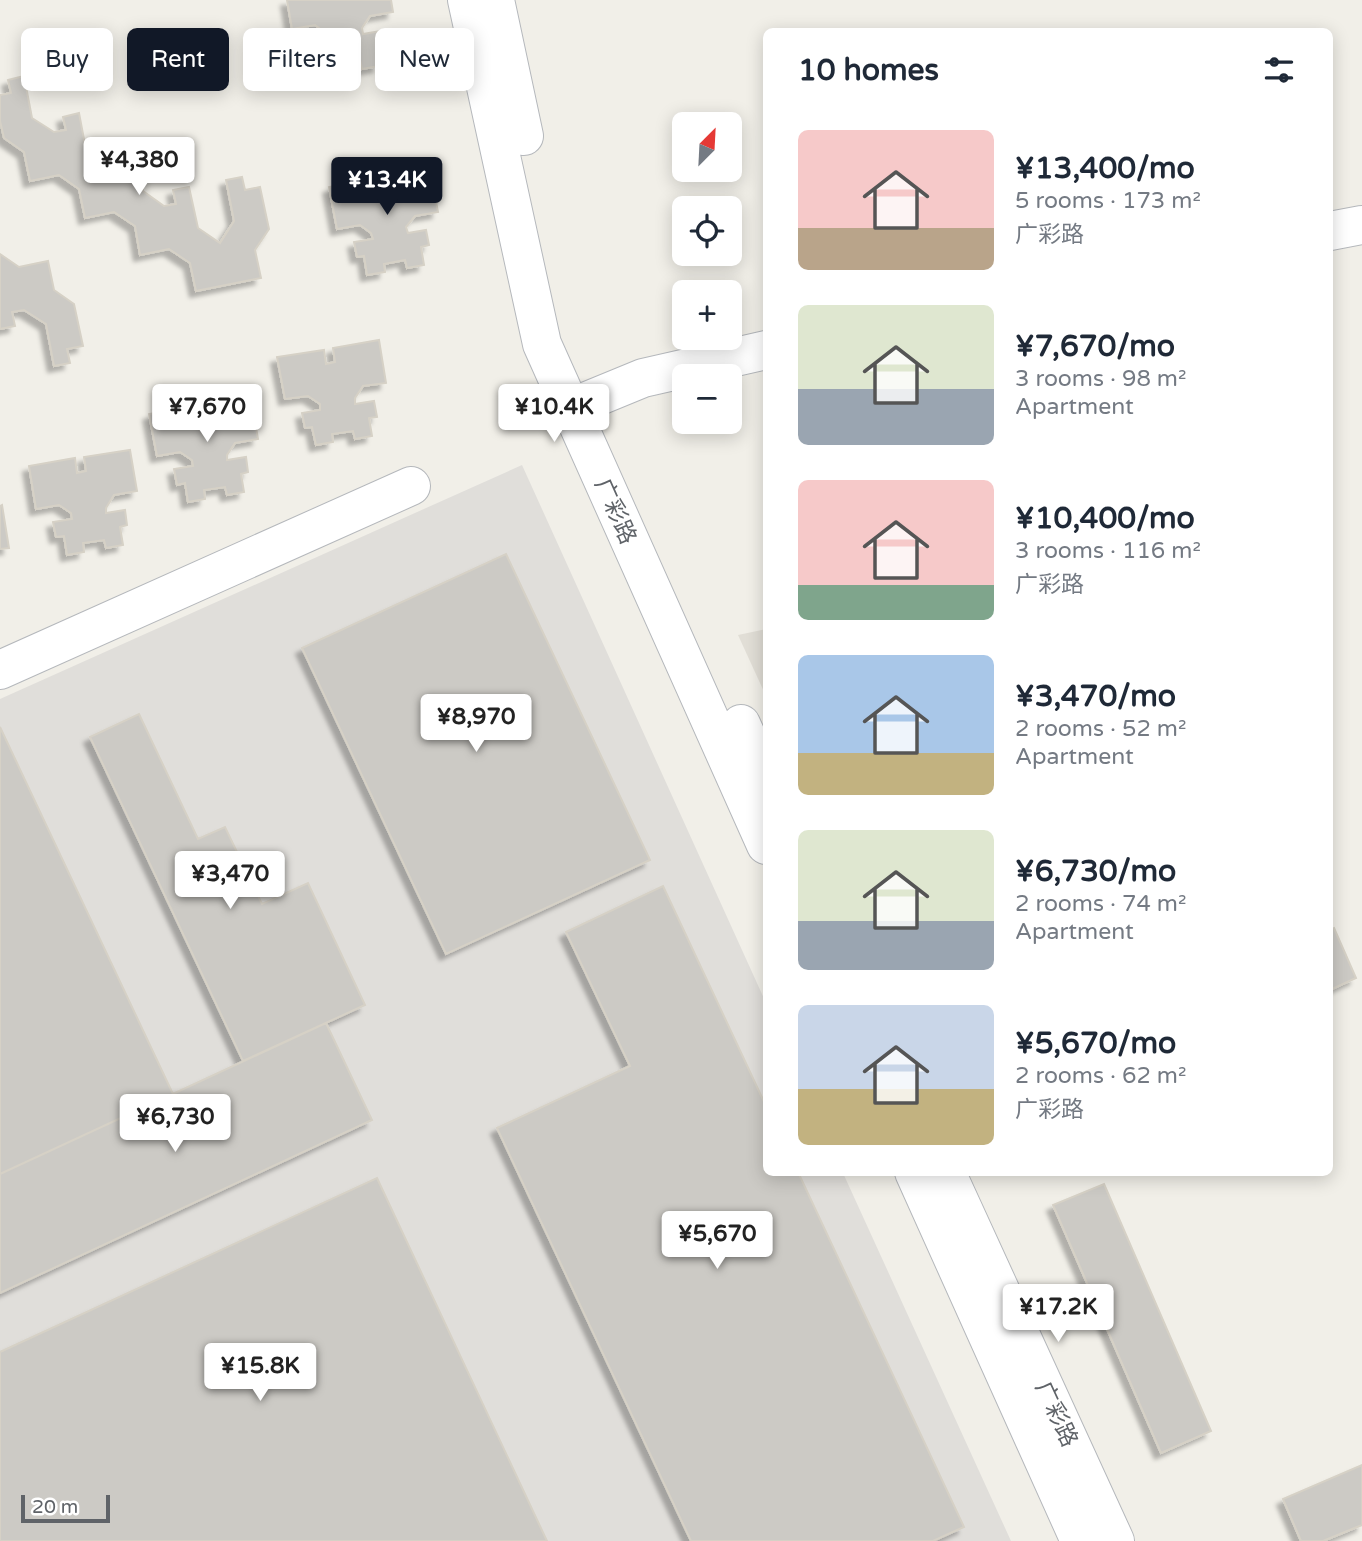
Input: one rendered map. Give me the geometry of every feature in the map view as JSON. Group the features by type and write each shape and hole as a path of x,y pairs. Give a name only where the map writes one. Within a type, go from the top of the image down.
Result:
{"street":[{"name":"广彩路","path":"467,0 542,344 581,402 763,773"},
{"name":"广彩路","path":"495,0 581,402 763,838"},
{"path":"1333,230 1362,225"},
{"path":"581,402 643,378 763,351"},
{"path":"0,670 411,486"},
{"name":"广彩路","path":"916,1176 1080,1541"},
{"name":"广彩路","path":"948,1176 1115,1541"}],"shaded area":[{"path":"522,465 763,996 763,1176 844,1176 1011,1541 0,1541 0,699"},
{"path":"763,630 763,689 738,635"}],"building":[{"path":"287,0 391,0 393,12 370,16 362,28 363,34 375,32 375,67 362,69 361,28 319,28 315,25 292,28"},
{"path":"21,77 21,91 27,91 32,118 54,132 66,130 63,117 79,113 87,155 109,169 121,167 118,153 134,150 143,191 164,206 176,204 173,190 189,187 198,228 220,243 234,221 226,180 242,177 245,190 260,187 269,229 255,250 261,278 196,291 190,263 169,249 140,255 135,226 114,212 85,218 79,189 59,175 30,181 24,152 4,138 0,121 0,95 11,93 8,80"},
{"path":"430,170 438,212 415,216 406,227 408,233 426,230 429,245 421,247 424,265 407,268 405,260 384,264 385,272 367,275 364,256 357,257 354,242 373,239 371,233 360,225 337,229 329,187 376,179 378,193 387,191 384,177"},
{"path":"0,254 19,267 48,261 54,290 74,304 83,346 67,349 70,363 54,366 46,324 24,310 12,312 15,326 0,329"},
{"path":"379,340 386,383 363,386 355,398 355,404 374,401 377,417 369,418 372,436 355,439 353,431 332,434 333,442 316,445 312,427 305,428 302,413 320,410 320,404 308,396 285,399 277,357 324,350 326,364 335,362 333,348"},
{"path":"251,397 258,439 235,443 227,455 227,460 246,457 248,472 241,474 244,492 227,495 225,487 204,490 205,499 188,502 185,483 177,485 174,469 193,466 192,460 180,452 157,456 149,414 196,406 198,420 207,418 205,405"},
{"path":"130,450 137,491 114,495 106,508 106,513 125,510 127,525 120,527 123,545 106,548 104,540 83,543 84,552 67,555 64,536 56,537 53,522 72,519 71,513 59,505 36,509 29,466 75,458 77,473 86,471 84,457"},
{"path":"2,505 9,548 0,549 0,506"},
{"path":"506,554 650,860 446,954 302,648"},
{"path":"139,714 198,839 225,827 262,904 308,883 365,1005 243,1061 90,737"},
{"path":"0,727 173,1094 0,1174"},
{"path":"663,886 763,1100 763,1176 800,1176 964,1527 933,1541 691,1541 497,1128 630,1066 566,932"},
{"path":"1333,928 1356,978 1333,989"},
{"path":"326,1023 372,1120 0,1293 0,1174"},
{"path":"377,1178 547,1541 0,1541 0,1352"},
{"path":"1104,1184 1211,1431 1161,1453 1053,1205"},
{"path":"1362,1465 1362,1525 1323,1541 1301,1541 1283,1499"}]}
